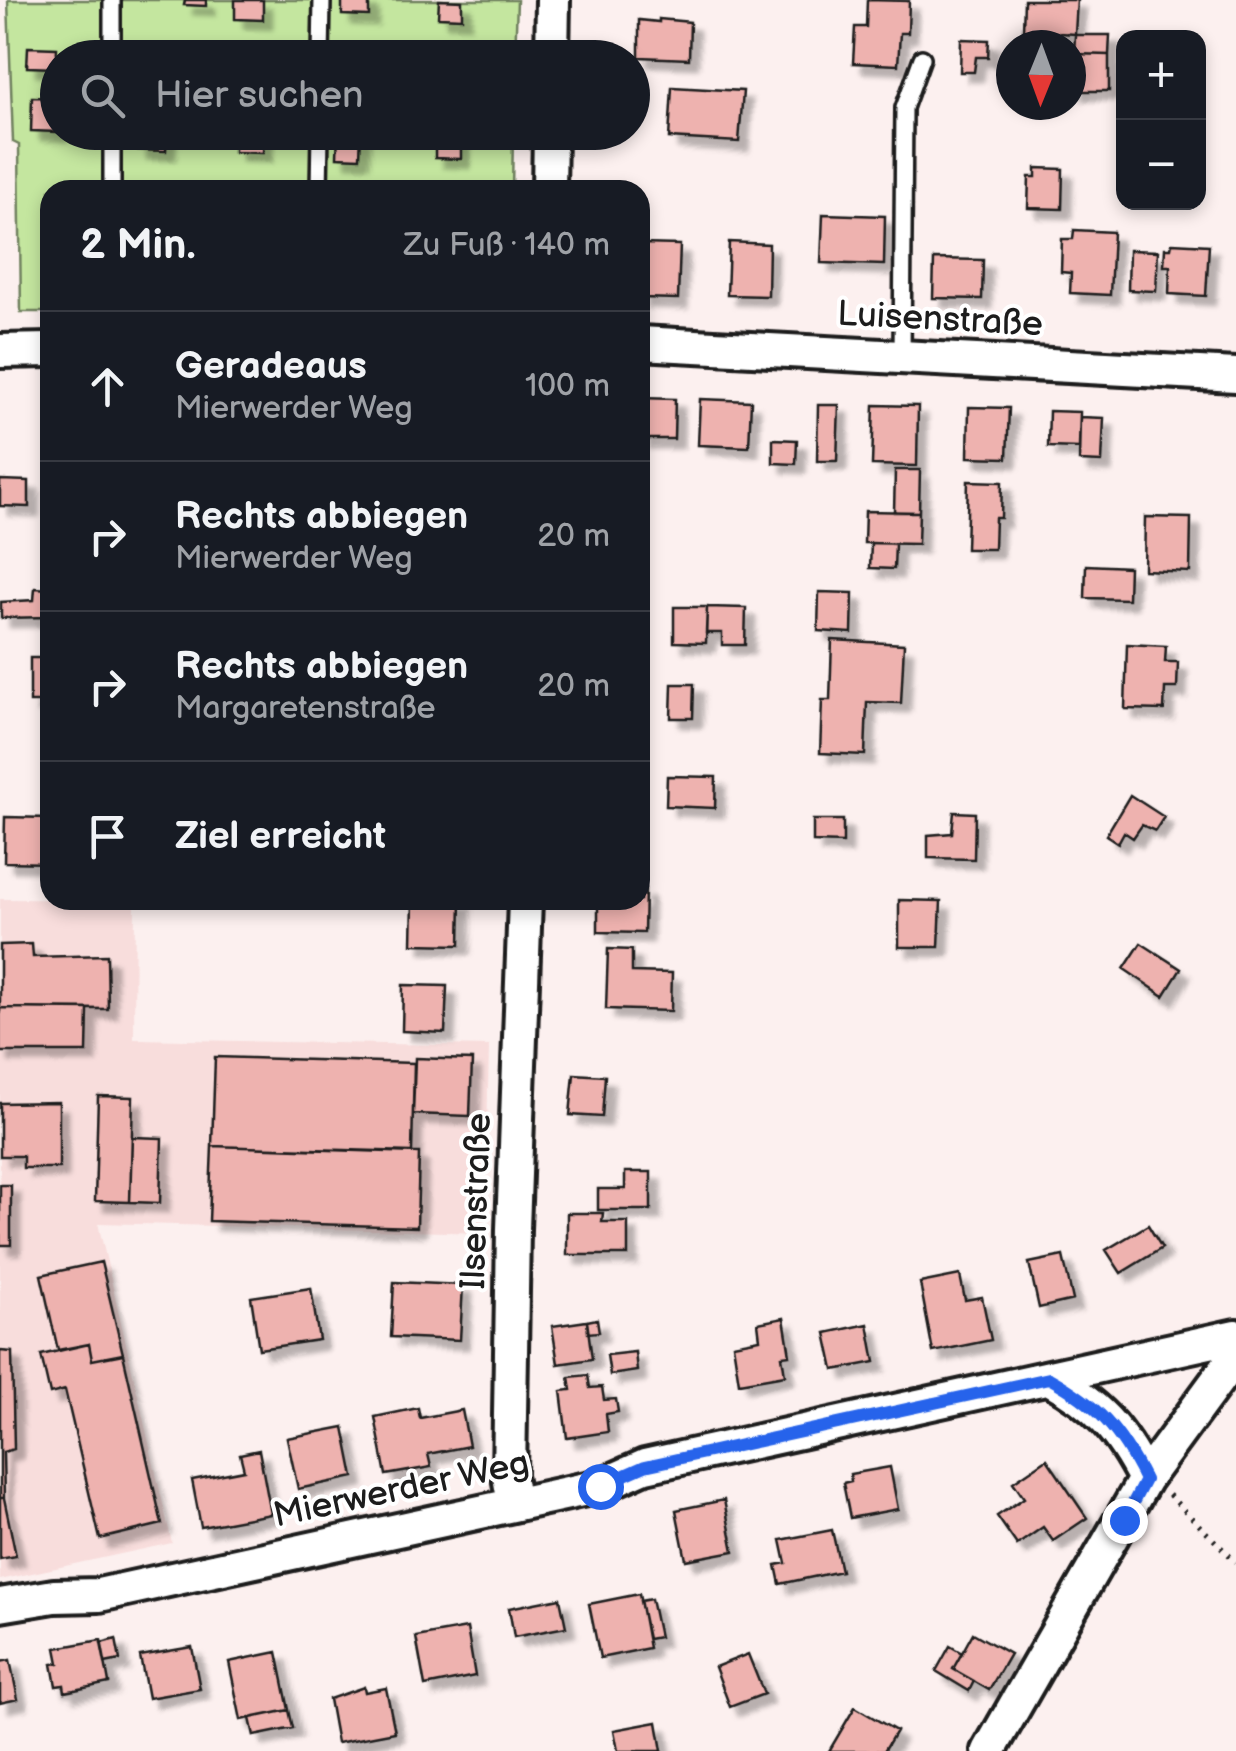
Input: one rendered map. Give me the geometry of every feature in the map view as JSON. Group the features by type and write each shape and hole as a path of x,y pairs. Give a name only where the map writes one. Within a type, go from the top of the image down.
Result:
{"street":[{"path":"552,40 553,0"},
{"path":"549,180 550,150"},
{"name":"Luisenstraße","path":"650,343 1236,375"},
{"path":"0,351 40,350"},
{"name":"Ilsenstraße","path":"514,1504 509,1476 510,1381 526,910"},
{"name":"Mierwerder Weg","path":"0,1605 54,1596 99,1595 600,1486 645,1466 1236,1336"},
{"path":"989,1751 1145,1480 1236,1355"},
{"path":"1049,1378 1079,1394 1105,1416 1126,1443 1145,1480"}],"lane":[{"path":"112,0 112,40"},
{"path":"321,40 322,0"},
{"path":"902,356 904,108 922,58"},
{"path":"112,150 112,180"},
{"path":"319,180 320,150"}],"path":[{"path":"1145,1480 1168,1494 1236,1562"}],"shaded area":[{"path":"0,899 40,899 40,910 135,910 134,1039 489,1046 485,1233 98,1223 172,1543 0,1580"}],"green space":[{"path":"8,0 517,0 516,40 40,40 40,150 513,150 512,180 40,180 40,312 21,312 19,145 13,142"}],"building":[{"path":"185,0 206,0 206,6 184,5"},
{"path":"235,0 263,0 263,20 235,19"},
{"path":"342,0 369,0 369,16 342,15"},
{"path":"439,0 462,1 462,18 438,17"},
{"path":"867,0 909,1 908,33 900,33 898,65 853,63 855,27 866,27"},
{"path":"1024,0 1077,0 1075,30 1023,30"},
{"path":"639,20 690,22 689,59 650,57 650,40 639,40"},
{"path":"1086,35 1110,35 1109,55 1086,54"},
{"path":"961,39 989,40 988,57 976,57 974,72 960,72"},
{"path":"28,47 40,47 40,67 27,67"},
{"path":"1086,54 1109,55 1109,91 1086,91"},
{"path":"672,87 743,91 739,142 669,138"},
{"path":"32,97 40,97 40,131 31,131"},
{"path":"234,150 263,150 263,153"},
{"path":"337,150 360,150 360,158 337,157"},
{"path":"435,150 461,150 461,159 435,158"},
{"path":"1036,168 1063,169 1062,209 1028,208 1029,177 1036,177"},
{"path":"823,214 885,216 884,265 821,263"},
{"path":"1074,230 1113,232 1110,295 1070,293 1071,273 1061,272 1062,239 1073,239"},
{"path":"729,242 769,244 768,296 727,295"},
{"path":"1172,243 1209,245 1206,296 1169,294 1170,266 1164,266 1165,248 1171,248"},
{"path":"650,244 680,245 678,299 650,298"},
{"path":"1129,250 1158,251 1156,291 1128,290"},
{"path":"934,259 983,260 982,299 933,298"},
{"path":"650,398 675,399 674,439 650,439"},
{"path":"700,399 751,401 749,447 698,445"},
{"path":"818,405 839,405 837,461 817,461"},
{"path":"874,405 918,406 917,466 872,465"},
{"path":"969,407 1009,408 1007,458 968,457"},
{"path":"1049,411 1080,412 1079,448 1048,447"},
{"path":"1080,417 1104,418 1102,462 1079,461"},
{"path":"773,439 797,440 796,464 773,463"},
{"path":"895,470 920,470 919,512 894,512"},
{"path":"0,480 29,481 29,507 0,506"},
{"path":"968,481 1002,482 1001,518 995,518 994,549 966,549"},
{"path":"865,511 919,512 918,544 864,543"},
{"path":"1145,517 1191,518 1190,572 1144,570"},
{"path":"871,543 895,544 894,569 870,568"},
{"path":"1086,565 1129,567 1128,599 1085,598"},
{"path":"35,588 40,588 40,617 1,618 1,602 34,600"},
{"path":"819,592 853,593 852,633 818,631"},
{"path":"674,607 707,607 706,643 674,642"},
{"path":"707,607 746,608 745,645 722,645 722,633 706,633"},
{"path":"832,640 904,644 901,703 867,702 865,755 820,753 822,700 830,700"},
{"path":"1127,644 1166,646 1165,662 1178,662 1177,688 1165,688 1164,710 1125,709"},
{"path":"30,658 40,658 40,702 30,702"},
{"path":"672,684 694,684 693,718 671,718"},
{"path":"667,776 716,777 715,808 666,806"},
{"path":"1130,795 1164,817 1155,831 1142,825 1133,838 1124,832 1118,843 1106,835"},
{"path":"954,812 975,813 974,859 928,858 928,835 952,833"},
{"path":"5,817 40,818 40,863 4,862"},
{"path":"813,820 843,820 843,843 813,842"},
{"path":"899,900 941,901 939,947 899,947"},
{"path":"413,910 461,910 460,945 412,944"},
{"path":"598,910 645,910 644,933 598,932"},
{"path":"1141,943 1181,969 1164,996 1124,969"},
{"path":"32,944 33,957 107,955 108,1009 0,1008 0,945"},
{"path":"608,949 632,950 632,972 672,973 671,1011 606,1009"},
{"path":"403,985 447,986 445,1033 402,1031"},
{"path":"0,1008 88,1009 87,1052 0,1052"},
{"path":"215,1057 414,1063 412,1152 212,1146"},
{"path":"415,1058 472,1060 470,1116 413,1114"},
{"path":"574,1074 605,1076 602,1117 570,1115"},
{"path":"98,1096 133,1097 130,1202 95,1201"},
{"path":"59,1102 59,1168 23,1168 23,1156 0,1156 0,1103"},
{"path":"132,1137 162,1138 160,1203 130,1202"},
{"path":"212,1146 419,1153 417,1227 209,1221"},
{"path":"625,1172 651,1172 651,1210 598,1210 598,1189 625,1189"},
{"path":"0,1185 11,1185 11,1245 0,1245"},
{"path":"567,1213 603,1213 602,1222 628,1222 628,1255 567,1255"},
{"path":"1148,1225 1162,1248 1121,1273 1106,1250"},
{"path":"1063,1256 1073,1300 1039,1308 1029,1263"},
{"path":"101,1262 123,1354 92,1360 89,1344 58,1350 41,1275"},
{"path":"960,1275 965,1300 982,1297 991,1340 933,1352 920,1283"},
{"path":"394,1282 463,1285 460,1340 391,1337"},
{"path":"311,1288 319,1340 259,1349 251,1297"},
{"path":"784,1318 790,1355 782,1356 785,1375 739,1383 733,1344 760,1339 758,1323"},
{"path":"597,1319 599,1332 588,1333 587,1321"},
{"path":"587,1321 592,1359 558,1364 552,1326"},
{"path":"868,1324 875,1362 834,1370 826,1333"},
{"path":"89,1344 92,1360 123,1354 162,1524 100,1539 65,1390 50,1394 41,1355"},
{"path":"0,1351 12,1352 14,1449 3,1452 4,1498 0,1498"},
{"path":"635,1352 637,1371 610,1375 607,1355"},
{"path":"588,1375 590,1388 602,1387 604,1400 616,1399 618,1412 606,1414 608,1432 567,1438 561,1391 571,1390 569,1377"},
{"path":"418,1408 420,1418 462,1410 469,1446 428,1454 431,1467 386,1475 375,1417"},
{"path":"344,1427 354,1477 298,1489 287,1438"},
{"path":"259,1450 271,1514 201,1527 192,1480 244,1470 240,1454"},
{"path":"1047,1459 1087,1518 1053,1541 1043,1527 1017,1545 997,1516 1024,1498 1013,1482"},
{"path":"890,1467 898,1509 850,1518 843,1483 851,1481 850,1474"},
{"path":"0,1498 4,1498 16,1556 0,1559"},
{"path":"724,1500 734,1551 686,1560 676,1510"},
{"path":"832,1530 841,1571 780,1584 776,1565 786,1563 781,1540"},
{"path":"639,1594 649,1648 600,1658 589,1604"},
{"path":"560,1598 566,1627 514,1637 509,1608"},
{"path":"651,1599 659,1637 648,1639 640,1601"},
{"path":"467,1628 475,1676 425,1686 416,1637"},
{"path":"973,1633 1010,1654 989,1690 953,1669"},
{"path":"116,1639 120,1660 105,1663 101,1643"},
{"path":"101,1640 109,1683 65,1692 64,1685 56,1686 52,1664 59,1663 56,1648"},
{"path":"950,1646 962,1653 953,1669 974,1681 969,1691 936,1671"},
{"path":"192,1647 200,1689 148,1698 140,1656"},
{"path":"277,1652 289,1710 241,1720 229,1662"},
{"path":"748,1654 764,1694 730,1707 715,1667"},
{"path":"10,1660 18,1699 0,1703 0,1662"},
{"path":"364,1687 365,1692 386,1688 395,1732 337,1743 329,1699"},
{"path":"855,1707 896,1731 884,1751 829,1751"},
{"path":"289,1710 293,1728 254,1736 250,1718"},
{"path":"657,1722 662,1751 618,1751 614,1730"}],"route":[{"path":"600,1486 645,1466 1049,1378 1079,1394 1105,1416 1126,1443 1145,1480 1124,1520"}]}
